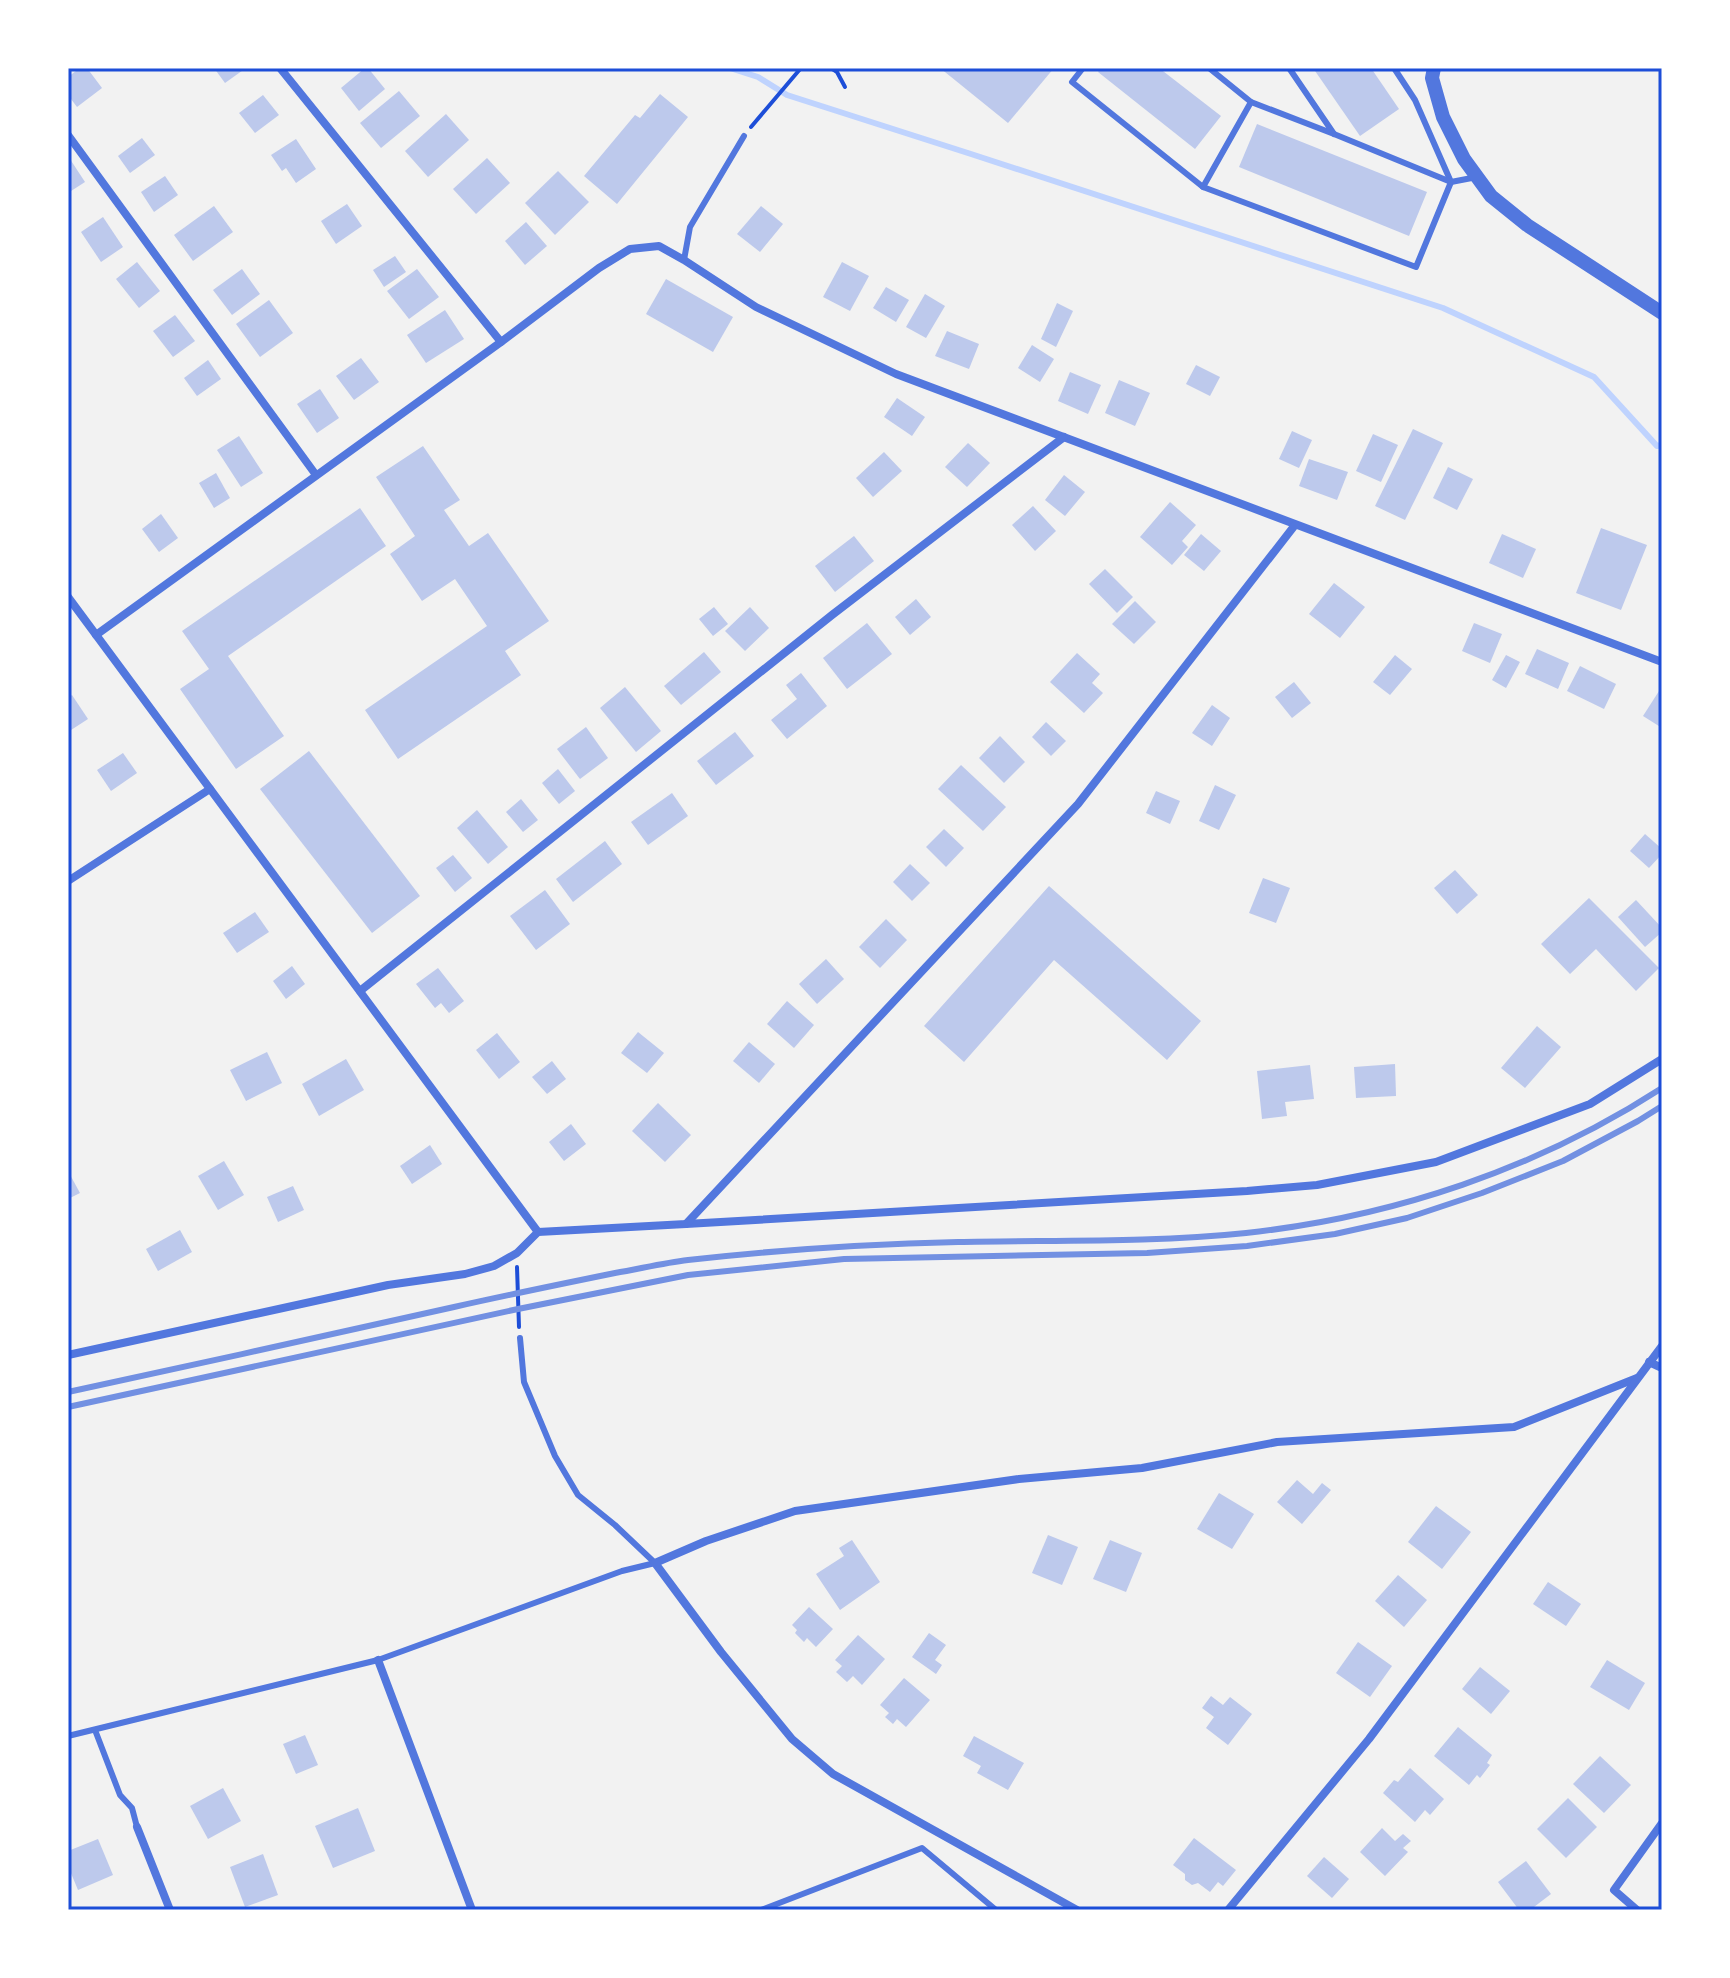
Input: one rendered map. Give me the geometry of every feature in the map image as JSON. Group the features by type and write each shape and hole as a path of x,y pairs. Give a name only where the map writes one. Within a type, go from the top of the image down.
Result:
{"street":[{"path":"280,68 501,342"},
{"path":"1431,71 1443,117 1464,159 1491,196 1527,225 1662,313"},
{"path":"68,135 316,475"},
{"path":"96,635 599,268 630,249 659,246 756,307 896,374 1662,662"},
{"path":"360,991 820,625 1064,437"},
{"path":"686,1224 1078,804 1295,525"},
{"path":"68,597 538,1232"},
{"path":"68,881 210,789"},
{"path":"68,1355 388,1285 465,1274 494,1266 517,1253 538,1232 1317,1185 1436,1162 1590,1104 1662,1059"},
{"path":"1228,1910 1369,1739 1662,1346"},
{"path":"1649,1362 1662,1368"},
{"path":"1077,1910 833,1774 792,1739 721,1652 655,1563 706,1541 795,1511 1019,1479 1142,1468 1277,1442 1514,1427 1637,1378"},
{"path":"378,1660 472,1910"},
{"path":"1637,1910 1614,1890 1662,1823"},
{"path":"137,1827 170,1910"}],"lane":[{"path":"1083,68 1072,82 1203,187 1416,267 1451,182 1415,100 1394,68"},
{"path":"1209,68 1251,102 1451,182 1477,177"},
{"path":"1289,68 1334,134"},
{"path":"1203,187 1251,102"},
{"path":"684,260 690,227 744,136"},
{"path":"520,1338 524,1382 555,1456 578,1495 655,1563"},
{"path":"68,1736 378,1660 622,1571 655,1563"},
{"path":"95,1730 120,1795 132,1808 137,1827"},
{"path":"761,1910 774,1908 922,1848 996,1910"}],"path":[{"path":"744,136 801,68"},
{"path":"831,68 837,72 845,87"},
{"path":"517,1253 520,1338"}],"building":[{"path":"80,68 87,68 102,88 77,107 68,95 68,77"},
{"path":"214,68 246,68 225,83"},
{"path":"365,68 385,89 359,111 341,88"},
{"path":"940,68 1054,68 1008,123"},
{"path":"1101,68 1159,68 1221,116 1195,149 1098,72"},
{"path":"1313,68 1371,68 1399,109 1360,136"},
{"path":"399,91 420,116 381,148 360,123"},
{"path":"660,94 688,117 617,204 584,176 635,115 640,118"},
{"path":"263,95 279,115 255,133 239,113"},
{"path":"446,114 469,140 428,177 405,151"},
{"path":"1257,124 1427,192 1409,236 1239,167"},
{"path":"142,138 155,155 130,173 118,156"},
{"path":"296,139 316,169 296,183 286,168 282,171 271,155"},
{"path":"68,156 85,182 68,193"},
{"path":"487,158 510,183 476,214 453,189"},
{"path":"558,171 589,202 555,235 525,203"},
{"path":"165,176 178,195 154,212 141,192"},
{"path":"347,204 362,226 336,244 321,221"},
{"path":"214,206 233,232 193,261 174,235"},
{"path":"761,206 783,224 760,252 737,234"},
{"path":"103,217 123,247 101,262 81,232"},
{"path":"526,222 547,246 525,265 505,241"},
{"path":"395,256 406,272 384,287 373,270"},
{"path":"137,262 160,291 139,308 116,279"},
{"path":"842,262 869,276 850,311 823,297"},
{"path":"242,269 260,294 232,315 213,290"},
{"path":"417,269 439,297 409,319 387,291"},
{"path":"666,279 733,317 713,352 646,314"},
{"path":"886,287 909,300 896,322 873,308"},
{"path":"925,294 945,306 926,338 906,327"},
{"path":"269,300 293,333 260,357 236,324"},
{"path":"1057,303 1073,311 1056,347 1041,339"},
{"path":"445,310 464,339 426,363 407,335"},
{"path":"175,315 195,341 173,357 153,331"},
{"path":"947,331 979,344 969,369 935,356"},
{"path":"1032,345 1054,359 1040,382 1018,368"},
{"path":"361,358 379,382 354,400 336,376"},
{"path":"208,360 221,379 197,396 184,378"},
{"path":"1196,365 1220,377 1210,396 1186,384"},
{"path":"1070,372 1101,385 1088,414 1058,401"},
{"path":"1119,380 1150,393 1135,426 1105,413"},
{"path":"320,389 339,418 317,433 297,404"},
{"path":"897,398 925,417 912,436 884,417"},
{"path":"1413,429 1443,443 1405,520 1375,506"},
{"path":"1292,431 1312,440 1299,468 1279,459"},
{"path":"1373,434 1398,445 1381,482 1356,471"},
{"path":"239,436 263,473 241,487 217,450"},
{"path":"968,443 990,463 967,487 945,467"},
{"path":"423,446 460,500 444,510 469,546 488,533 549,621 505,651 521,675 398,759 365,710 487,626 455,579 422,601 390,554 415,536 376,477"},
{"path":"884,452 902,471 873,497 856,478"},
{"path":"1309,459 1348,472 1337,500 1299,486"},
{"path":"1448,467 1473,479 1457,510 1433,498"},
{"path":"216,473 230,498 214,508 199,483"},
{"path":"1064,475 1085,492 1065,516 1045,500"},
{"path":"1170,502 1196,525 1182,541 1188,547 1172,565 1140,537"},
{"path":"1033,506 1056,531 1035,551 1012,525"},
{"path":"360,508 386,546 228,656 284,736 236,769 180,689 209,669 182,631"},
{"path":"161,514 178,538 159,552 142,529"},
{"path":"1601,528 1647,545 1621,610 1576,593"},
{"path":"1201,534 1221,551 1204,571 1184,555"},
{"path":"1502,534 1536,549 1523,578 1489,563"},
{"path":"854,536 874,561 835,592 815,566"},
{"path":"1105,569 1133,597 1117,613 1089,584"},
{"path":"1334,583 1365,607 1340,638 1309,614"},
{"path":"916,599 931,617 910,635 895,617"},
{"path":"1135,601 1156,622 1134,644 1112,624"},
{"path":"714,607 728,624 713,636 699,619"},
{"path":"750,607 769,628 745,651 725,631"},
{"path":"867,623 892,654 847,689 823,658"},
{"path":"1474,623 1502,634 1490,663 1462,651"},
{"path":"1537,649 1569,663 1558,689 1525,674"},
{"path":"704,652 721,672 681,705 664,686"},
{"path":"1077,653 1100,674 1092,683 1103,693 1084,713 1050,682"},
{"path":"1395,655 1412,669 1390,695 1373,682"},
{"path":"1506,655 1520,662 1506,688 1492,680"},
{"path":"1580,666 1616,684 1604,709 1567,691"},
{"path":"801,673 827,706 787,739 771,720 797,699 786,685"},
{"path":"1294,682 1311,703 1292,718 1275,697"},
{"path":"625,687 661,731 636,752 600,708"},
{"path":"1659,691 1662,694 1662,728 1643,716"},
{"path":"72,695 88,719 68,732 68,698"},
{"path":"1212,705 1230,718 1212,746 1192,733"},
{"path":"1046,722 1066,741 1051,756 1032,737"},
{"path":"586,727 608,758 580,779 557,749"},
{"path":"735,732 754,756 716,785 697,761"},
{"path":"1000,736 1025,762 1004,783 979,758"},
{"path":"309,751 420,896 372,933 260,789"},
{"path":"123,753 137,773 111,791 97,770"},
{"path":"961,765 1006,807 983,831 938,789"},
{"path":"558,769 575,791 559,804 542,783"},
{"path":"1215,785 1236,795 1219,830 1199,821"},
{"path":"1156,791 1180,801 1170,824 1146,813"},
{"path":"672,793 688,816 648,845 631,822"},
{"path":"521,799 538,820 523,832 506,812"},
{"path":"477,810 508,847 488,864 457,828"},
{"path":"944,829 964,848 946,867 926,847"},
{"path":"1645,834 1662,849 1662,854 1649,868 1630,851"},
{"path":"605,841 622,864 573,902 556,879"},
{"path":"453,855 472,878 455,892 436,868"},
{"path":"910,864 930,883 912,901 893,882"},
{"path":"1455,870 1478,895 1457,914 1434,888"},
{"path":"1263,878 1290,888 1276,923 1249,913"},
{"path":"1049,886 1201,1021 1167,1060 1054,960 964,1062 924,1026"},
{"path":"545,890 570,924 536,950 510,916"},
{"path":"1589,898 1659,968 1636,991 1596,949 1570,974 1541,944"},
{"path":"1636,900 1662,928 1662,932 1645,947 1618,917"},
{"path":"255,912 269,932 237,953 223,933"},
{"path":"886,919 907,940 880,968 859,947"},
{"path":"826,959 844,979 817,1004 799,984"},
{"path":"292,966 305,984 286,999 273,981"},
{"path":"438,968 464,1001 449,1013 441,1003 435,1008 416,984"},
{"path":"787,1001 814,1025 794,1048 767,1024"},
{"path":"1537,1026 1561,1047 1525,1088 1501,1068"},
{"path":"638,1032 664,1053 647,1073 621,1053"},
{"path":"497,1033 520,1062 499,1079 476,1050"},
{"path":"749,1042 775,1064 759,1083 733,1061"},
{"path":"267,1052 282,1083 246,1101 230,1070"},
{"path":"346,1059 364,1090 319,1116 302,1084"},
{"path":"552,1061 566,1079 547,1094 532,1077"},
{"path":"1395,1064 1396,1096 1356,1098 1354,1067"},
{"path":"1310,1065 1314,1099 1285,1102 1287,1116 1262,1119 1257,1071"},
{"path":"658,1103 691,1135 665,1162 632,1131"},
{"path":"571,1124 586,1144 564,1161 549,1142"},
{"path":"430,1145 442,1164 412,1184 400,1166"},
{"path":"224,1161 244,1195 218,1210 198,1176"},
{"path":"68,1171 80,1193 68,1199"},
{"path":"293,1186 304,1210 278,1222 267,1197"},
{"path":"180,1230 192,1252 158,1271 146,1249"},
{"path":"1297,1480 1313,1494 1322,1483 1331,1490 1302,1524 1277,1502"},
{"path":"1219,1493 1254,1514 1232,1549 1197,1529"},
{"path":"1436,1506 1471,1532 1442,1569 1408,1542"},
{"path":"1048,1535 1078,1547 1062,1585 1032,1573"},
{"path":"852,1540 880,1582 840,1610 816,1574 844,1556 839,1548"},
{"path":"1110,1540 1142,1553 1126,1592 1093,1579"},
{"path":"1398,1575 1427,1600 1404,1627 1375,1601"},
{"path":"1548,1582 1581,1604 1566,1626 1533,1604"},
{"path":"809,1607 833,1629 816,1647 807,1638 804,1642 792,1625"},
{"path":"929,1633 946,1645 935,1660 942,1665 936,1674 912,1657"},
{"path":"858,1635 885,1659 862,1685 853,1676 847,1682 836,1672 842,1666 835,1660"},
{"path":"1358,1642 1392,1666 1370,1697 1336,1673"},
{"path":"1607,1660 1645,1683 1629,1710 1590,1687"},
{"path":"1480,1667 1510,1691 1491,1714 1462,1689"},
{"path":"904,1678 930,1700 906,1727 897,1719 893,1724 885,1717 889,1713 880,1705"},
{"path":"1211,1696 1223,1705 1230,1697 1252,1714 1228,1745 1206,1728 1214,1717 1202,1708"},
{"path":"1458,1727 1492,1755 1487,1763 1490,1765 1480,1778 1477,1775 1469,1785 1434,1756"},
{"path":"305,1735 318,1765 296,1774 283,1744"},
{"path":"974,1736 1024,1763 1008,1790 977,1773 981,1766 963,1756"},
{"path":"1600,1756 1631,1785 1604,1813 1573,1784"},
{"path":"1410,1768 1444,1799 1430,1815 1425,1810 1415,1822 1383,1793"},
{"path":"223,1788 241,1821 208,1839 190,1806"},
{"path":"1568,1798 1597,1827 1566,1858 1537,1829"},
{"path":"358,1808 375,1851 333,1868 315,1826"},
{"path":"1382,1828 1395,1841 1403,1834 1411,1841 1403,1848 1408,1852 1385,1876 1360,1852"},
{"path":"1194,1838 1236,1870 1223,1886 1218,1882 1210,1892 1198,1883 1192,1885 1185,1880 1185,1874 1173,1865"},
{"path":"98,1839 113,1875 78,1890 68,1866 68,1851"},
{"path":"263,1854 278,1895 245,1907 230,1867"},
{"path":"1324,1857 1349,1879 1332,1898 1307,1876"},
{"path":"1526,1861 1551,1894 1530,1910 1519,1910 1498,1882"}],"waterway":[{"path":"730,68 758,77 787,95 1443,308 1594,377 1657,446 1662,445"}],"railway":[{"path":"68,1392 679,1261 890,1244 1174,1238 1246,1233 1355,1215 1462,1185 1514,1165 1565,1143 1662,1088"},
{"path":"68,1407 688,1275 844,1259 1147,1253 1247,1246 1335,1234 1407,1218 1482,1193 1563,1161 1662,1106"}]}
